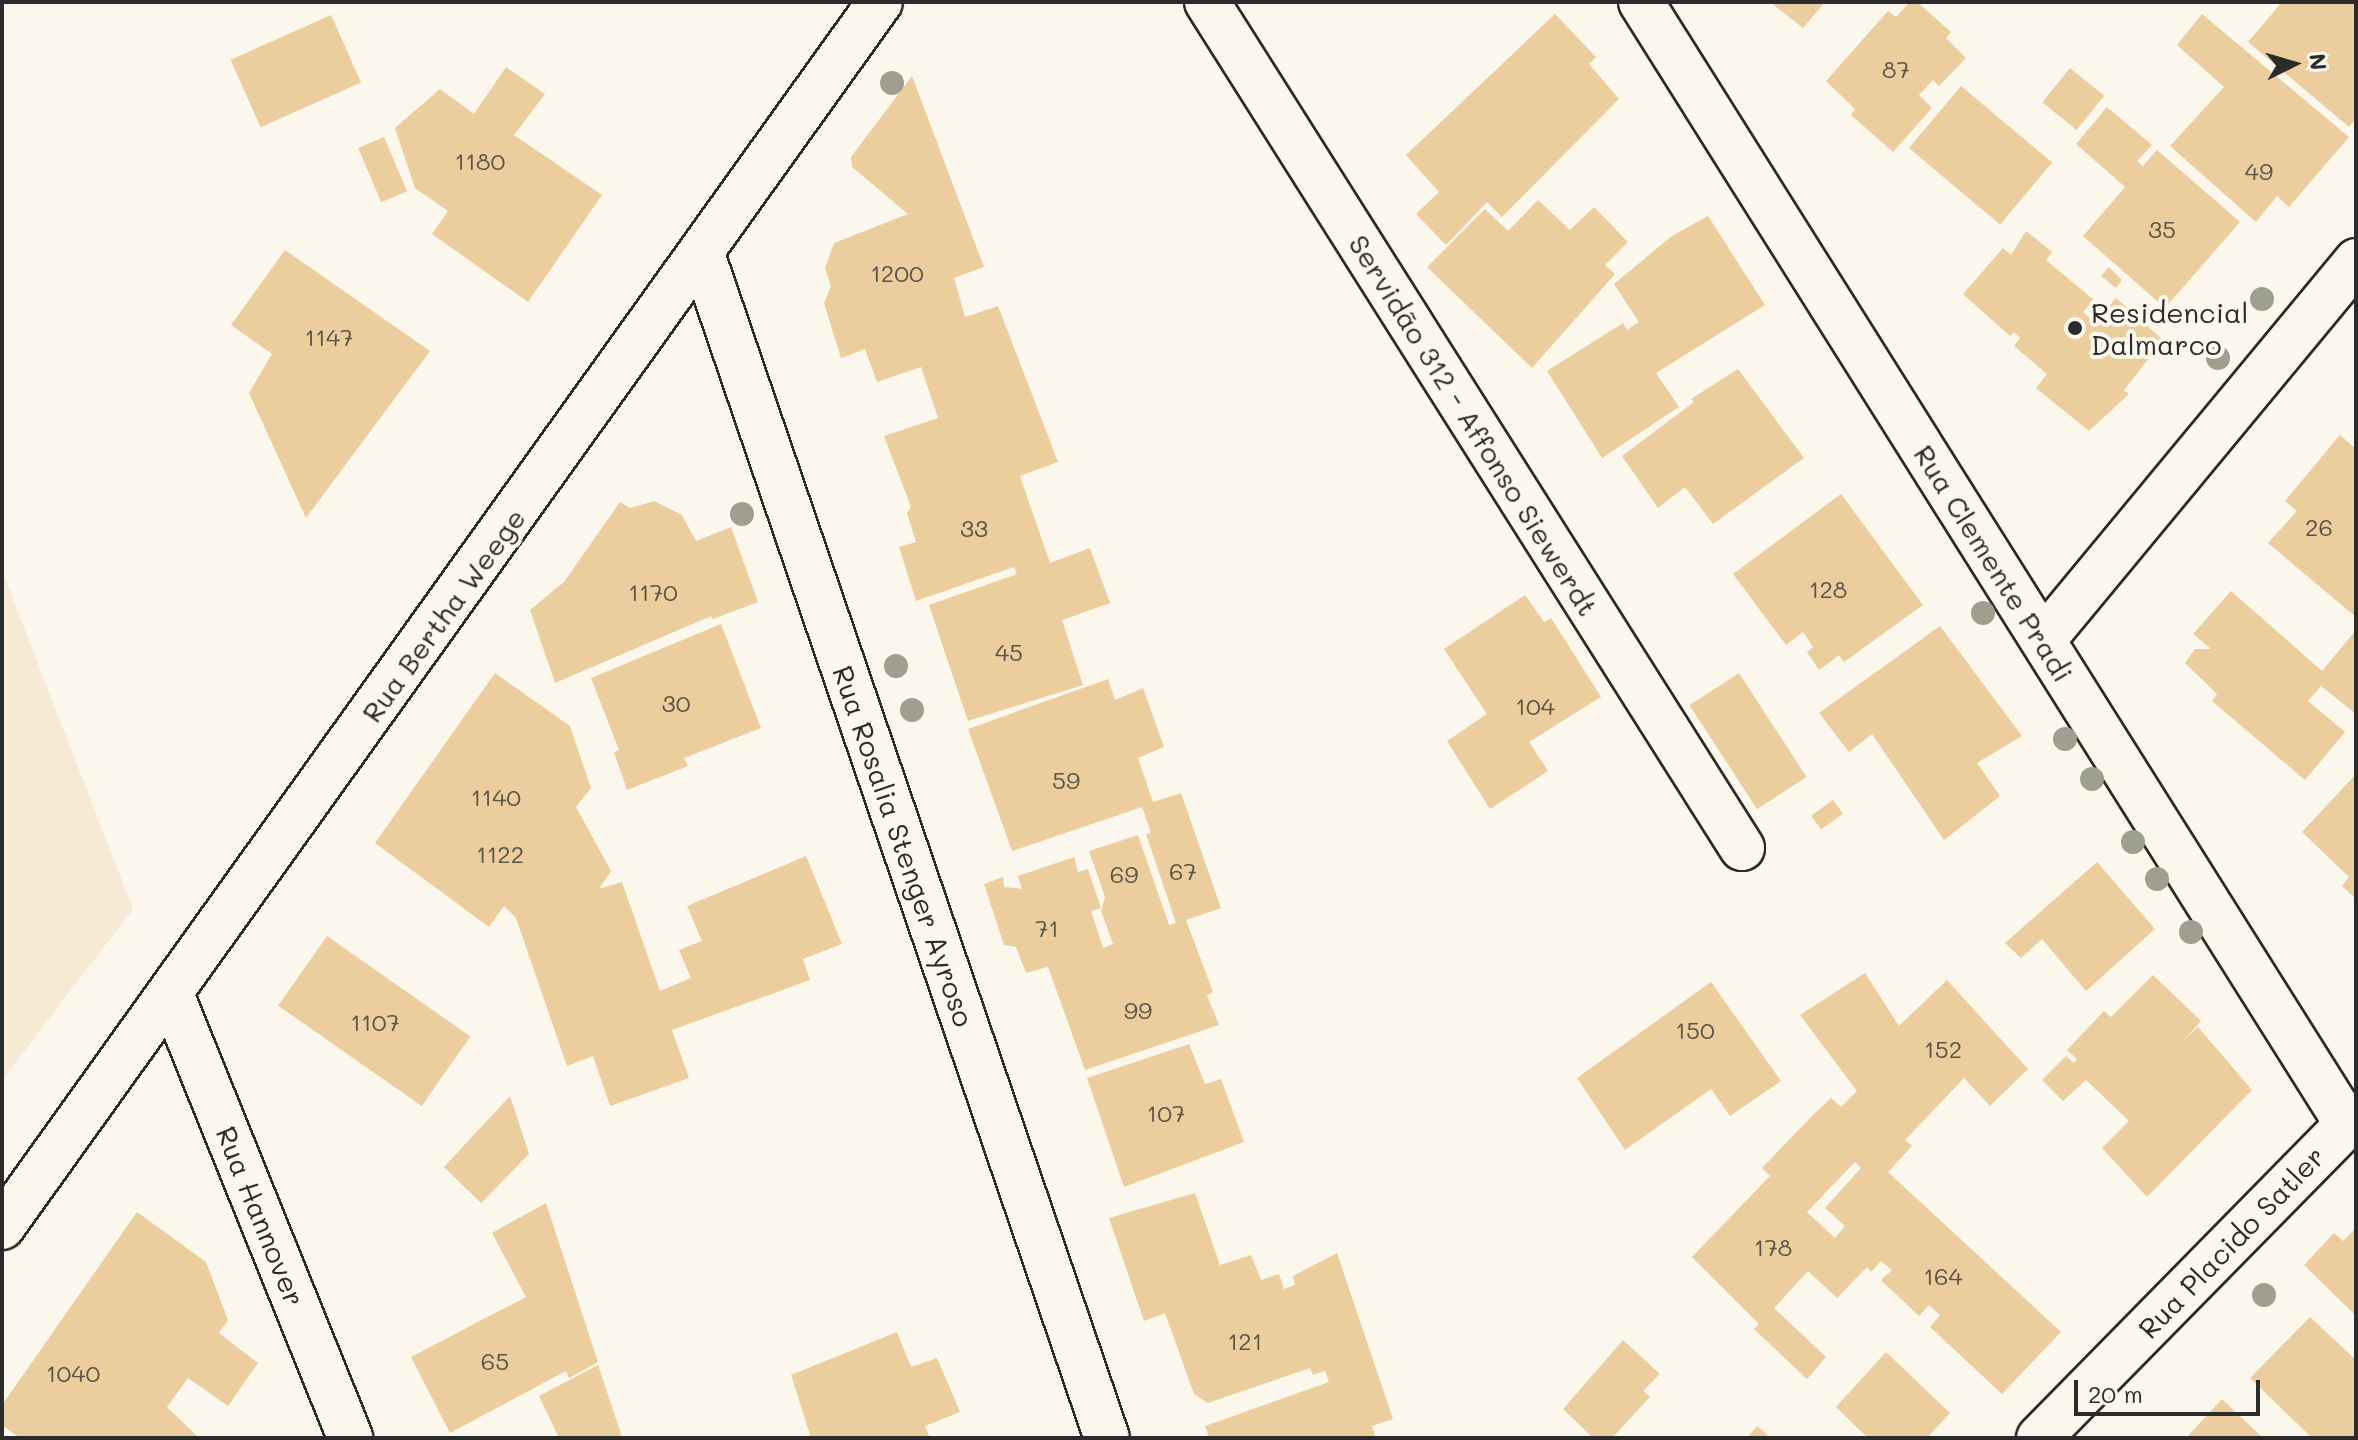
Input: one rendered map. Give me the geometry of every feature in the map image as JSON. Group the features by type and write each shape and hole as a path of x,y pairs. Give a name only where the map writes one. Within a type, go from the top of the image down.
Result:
{"street":[{"name":"Rua Bertha Weege","path":"2,1227 880,2"},
{"name":"Servidão 312 - Affonso Siewerdt","path":"1207,2 1742,848"},
{"name":"Rua Clemente Pradi","path":"1641,2 2043,640 2352,1120"},
{"name":"Rua Rosalia Stenger Ayroso","path":"702,254 1107,1438"},
{"path":"2043,640 2356,261"},
{"name":"Rua Hannover","path":"171,994 350,1438"},
{"name":"Rua Placido Satler","path":"2039,1438 2352,1120"}],"shaded area":[{"path":"2,571 133,909 2,1080"}],"building":[{"path":"1770,2 1825,2 1803,28"},
{"path":"1910,2 1917,2 1951,32 1946,38 1966,58 1939,86 1933,80 1919,95 1932,108 1893,152 1851,115 1855,109 1826,81 1888,11 1896,17"},
{"path":"2282,2 2351,2 2356,7 2356,118 2349,127 2248,42"},
{"path":"1555,14 1596,57 1589,64 1619,99 1502,217 1487,202 1446,245 1416,214 1439,192 1406,155"},
{"path":"2202,14 2349,137 2289,207 2277,196 2256,222 2170,146 2224,87 2177,45"},
{"path":"331,15 361,83 261,127 231,60"},
{"path":"506,67 545,94 514,135 602,195 528,302 432,234 448,211 415,188 395,128 440,89 474,114"},
{"path":"2070,68 2104,96 2077,130 2042,102"},
{"path":"912,76 984,267 954,278 965,317 998,306 1058,462 1020,476 1050,563 1090,548 1110,603 1062,620 1083,685 968,721 929,605 1017,574 1014,567 916,601 899,547 916,542 907,513 911,507 884,436 938,418 921,367 877,382 865,349 841,358 824,303 831,286 825,268 834,243 908,214 852,167 851,157"},
{"path":"1961,86 2052,162 2000,225 1909,148"},
{"path":"2107,107 2152,145 2137,161 2143,166 2157,150 2240,222 2165,308 2083,236 2125,187 2076,144"},
{"path":"384,137 407,191 381,202 358,148"},
{"path":"1538,200 1570,230 1594,207 1628,242 1605,265 1615,274 1532,368 1427,267 1485,209 1508,231"},
{"path":"1708,216 1765,305 1656,373 1679,407 1602,458 1547,371 1623,323 1627,330 1639,322 1614,284 1672,236"},
{"name":"Residencial Dalmarco","path":"2026,231 2052,252 2046,260 2094,300 2083,312 2095,323 2116,298 2163,340 2124,390 2129,394 2089,431 2036,388 2047,374 2014,346 2020,338 2014,332 2010,336 1963,294 2003,248 2011,255"},
{"path":"285,250 430,351 306,518 249,393 272,354 231,325"},
{"path":"2109,267 2122,280 2116,288 2101,276"},
{"path":"1738,369 1804,458 1713,524 1685,487 1658,508 1622,456 1694,402 1691,399"},
{"path":"2340,435 2356,449 2356,617 2268,543 2297,511 2285,501"},
{"path":"1841,494 1923,605 1844,662 1839,655 1819,670 1807,652 1813,647 1803,632 1786,645 1733,574"},
{"path":"654,501 682,515 696,541 731,527 758,602 713,619 711,616 555,683 530,610 564,582 620,502 630,508"},
{"path":"2231,591 2322,671 2356,630 2356,714 2321,686 2308,701 2345,732 2305,780 2212,701 2217,694 2185,663 2195,649 2211,649 2193,634"},
{"path":"1525,595 1544,622 1551,618 1601,697 1529,742 1548,771 1490,809 1447,741 1487,714 1444,649"},
{"path":"721,624 761,728 684,758 688,766 627,790 614,752 619,750 591,678"},
{"path":"1940,626 2022,736 1977,763 2000,796 1944,840 1872,734 1849,752 1819,713"},
{"path":"495,673 570,726 591,788 576,807 611,871 599,889 622,882 660,991 691,978 679,950 702,941 687,906 806,856 842,944 803,959 810,980 672,1030 689,1078 610,1106 593,1056 567,1066 516,918 504,906 489,927 375,843"},
{"path":"1739,673 1807,777 1757,809 1690,705"},
{"path":"1108,679 1115,700 1143,688 1164,747 1138,758 1153,802 1181,793 1221,908 1186,920 1213,992 1207,995 1219,1025 1085,1070 1048,967 1026,973 1016,947 1004,945 984,884 1003,877 1004,887 1022,889 1018,876 1074,857 1078,872 1088,869 1101,908 1091,911 1103,948 1113,944 1101,911 1105,897 1089,851 1138,835 1169,925 1176,923 1146,834 1151,833 1142,807 1012,851 968,729"},
{"path":"2356,774 2356,899 2342,886 2349,877 2302,832"},
{"path":"1833,800 1843,814 1821,830 1811,816"},
{"path":"2097,862 2155,929 2086,991 2042,939 2021,958 2005,943"},
{"path":"327,936 470,1036 422,1106 278,1006"},
{"path":"1865,973 1899,1026 1947,980 2028,1069 1990,1106 1964,1078 1905,1140 1912,1146 1888,1172 2061,1332 2002,1394 1930,1327 1940,1315 1929,1305 1919,1316 1881,1280 1892,1270 1881,1261 1871,1272 1867,1267 1837,1298 1808,1271 1774,1308 1826,1357 1807,1379 1754,1329 1759,1324 1692,1257 1770,1176 1762,1168 1813,1115 1831,1098 1841,1107 1857,1091 1800,1015","holes":["1855,1162 1861,1168 1825,1208 1845,1226 1835,1238 1807,1212"]},
{"path":"2153,975 2201,1021 2183,1041 2198,1027 2252,1090 2147,1197 2102,1148 2129,1121 2086,1080 2063,1101 2042,1080 2066,1056 2074,1063 2077,1059 2067,1050 2104,1011 2111,1017"},
{"path":"1711,982 1781,1081 1730,1116 1711,1089 1625,1150 1577,1078"},
{"path":"1189,1044 1205,1084 1221,1079 1244,1142 1124,1187 1087,1078"},
{"path":"510,1096 529,1154 481,1203 444,1167"},
{"path":"1195,1193 1220,1265 1251,1255 1261,1280 1279,1274 1284,1289 1295,1285 1293,1276 1337,1253 1393,1419 1372,1426 1376,1438 1209,1438 1205,1426 1329,1382 1325,1371 1313,1375 1310,1368 1208,1403 1194,1394 1165,1313 1144,1321 1109,1218"},
{"path":"546,1203 598,1362 569,1378 566,1371 450,1433 411,1357 526,1297 492,1233"},
{"path":"137,1212 206,1262 228,1320 219,1333 258,1363 228,1406 188,1378 167,1407 199,1438 20,1438 2,1425 2,1405"},
{"path":"2356,1228 2356,1316 2304,1265 2334,1233 2343,1241"},
{"path":"2310,1317 2356,1360 2356,1438 2312,1438 2250,1378"},
{"path":"897,1332 911,1367 937,1358 960,1412 925,1426 930,1438 811,1438 791,1375"},
{"path":"1623,1340 1660,1374 1643,1391 1650,1397 1612,1438 1593,1438 1563,1409"},
{"path":"1886,1352 1950,1413 1927,1438 1868,1438 1836,1407"},
{"path":"598,1365 622,1437 559,1438 539,1396"},
{"path":"2222,1399 2263,1438 2186,1438"},
{"path":"1757,1426 1771,1438 1747,1438"}],"place":[{"name":"Residencial Dalmarco","path":"2075,328"}]}
